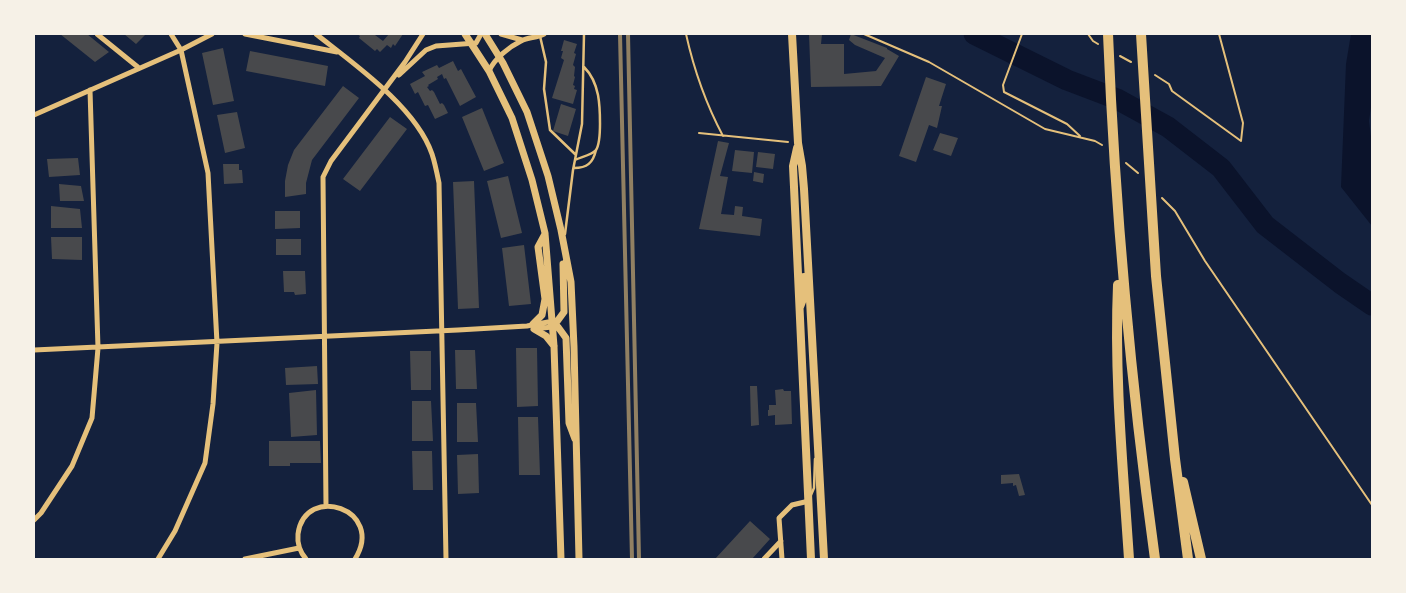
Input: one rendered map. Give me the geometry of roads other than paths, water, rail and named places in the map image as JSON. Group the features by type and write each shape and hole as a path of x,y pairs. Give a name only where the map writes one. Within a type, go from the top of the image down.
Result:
{"highway":[{"path":"1108,34 1120,242 1138,423 1155,559"},
{"path":"1141,39 1156,276 1175,459 1188,559"},
{"path":"1120,242 1116,320 1129,559"},
{"path":"1175,459 1181,474 1201,559"}],"main road":[{"path":"792,34 798,143 802,166 808,251 824,559"},
{"path":"798,143 793,166 811,559"},
{"path":"799,308 803,302 805,262 808,251"},
{"path":"799,308 806,319 808,336 814,352"}],"street":[{"path":"98,34 139,68"},
{"path":"158,559 175,531 204,463 214,404 217,342 208,173 181,50 171,34"},
{"path":"34,115 181,50 212,34"},
{"path":"244,34 340,53"},
{"path":"316,34 384,90 416,123 432,152 438,184 446,559"},
{"path":"326,506 323,177 331,161 423,34"},
{"path":"465,34 489,71 512,118 532,180 545,233 554,346 561,559"},
{"path":"384,90 426,50 441,45 473,44 478,41 481,34"},
{"path":"485,34 499,56 527,112 548,176 571,282 579,559"},
{"path":"501,34 522,40"},
{"path":"489,71 499,56 522,40 542,35"},
{"path":"34,520 41,513 72,466 92,418 98,348 90,90"},
{"path":"552,325 564,312 564,275 559,223"},
{"path":"532,326 542,315 545,299 538,247 545,233"},
{"path":"34,350 552,325 558,327 566,338 569,423 577,444"},
{"path":"532,326 546,336 554,346"},
{"path":"782,559 779,518 792,505 809,501"},
{"path":"306,559 299,548 299,529 309,513 317,508 326,506 343,509 356,518 361,528 362,540 360,550 355,559"},
{"path":"764,559 781,541"},
{"path":"245,559 299,548"}],"lane":[{"path":"564,246 566,216 584,105 584,34"},
{"path":"542,35 546,62 544,89 550,130 576,155"},
{"path":"573,168 580,168 589,164 594,159 599,140 598,94 590,74 583,67"},
{"path":"575,160 593,153 597,149"},
{"path":"809,501 814,488 815,460 819,448"}],"water":[{"path":"1351,34 1372,34 1372,100 1369,121 1372,145 1372,226 1341,187 1346,64"}],"waterway":[{"path":"974,34 1067,80 1117,99 1168,127 1221,168 1265,225 1340,283 1372,305"}],"railway":[{"path":"620,34 632,559"},
{"path":"628,34 639,559"}]}
